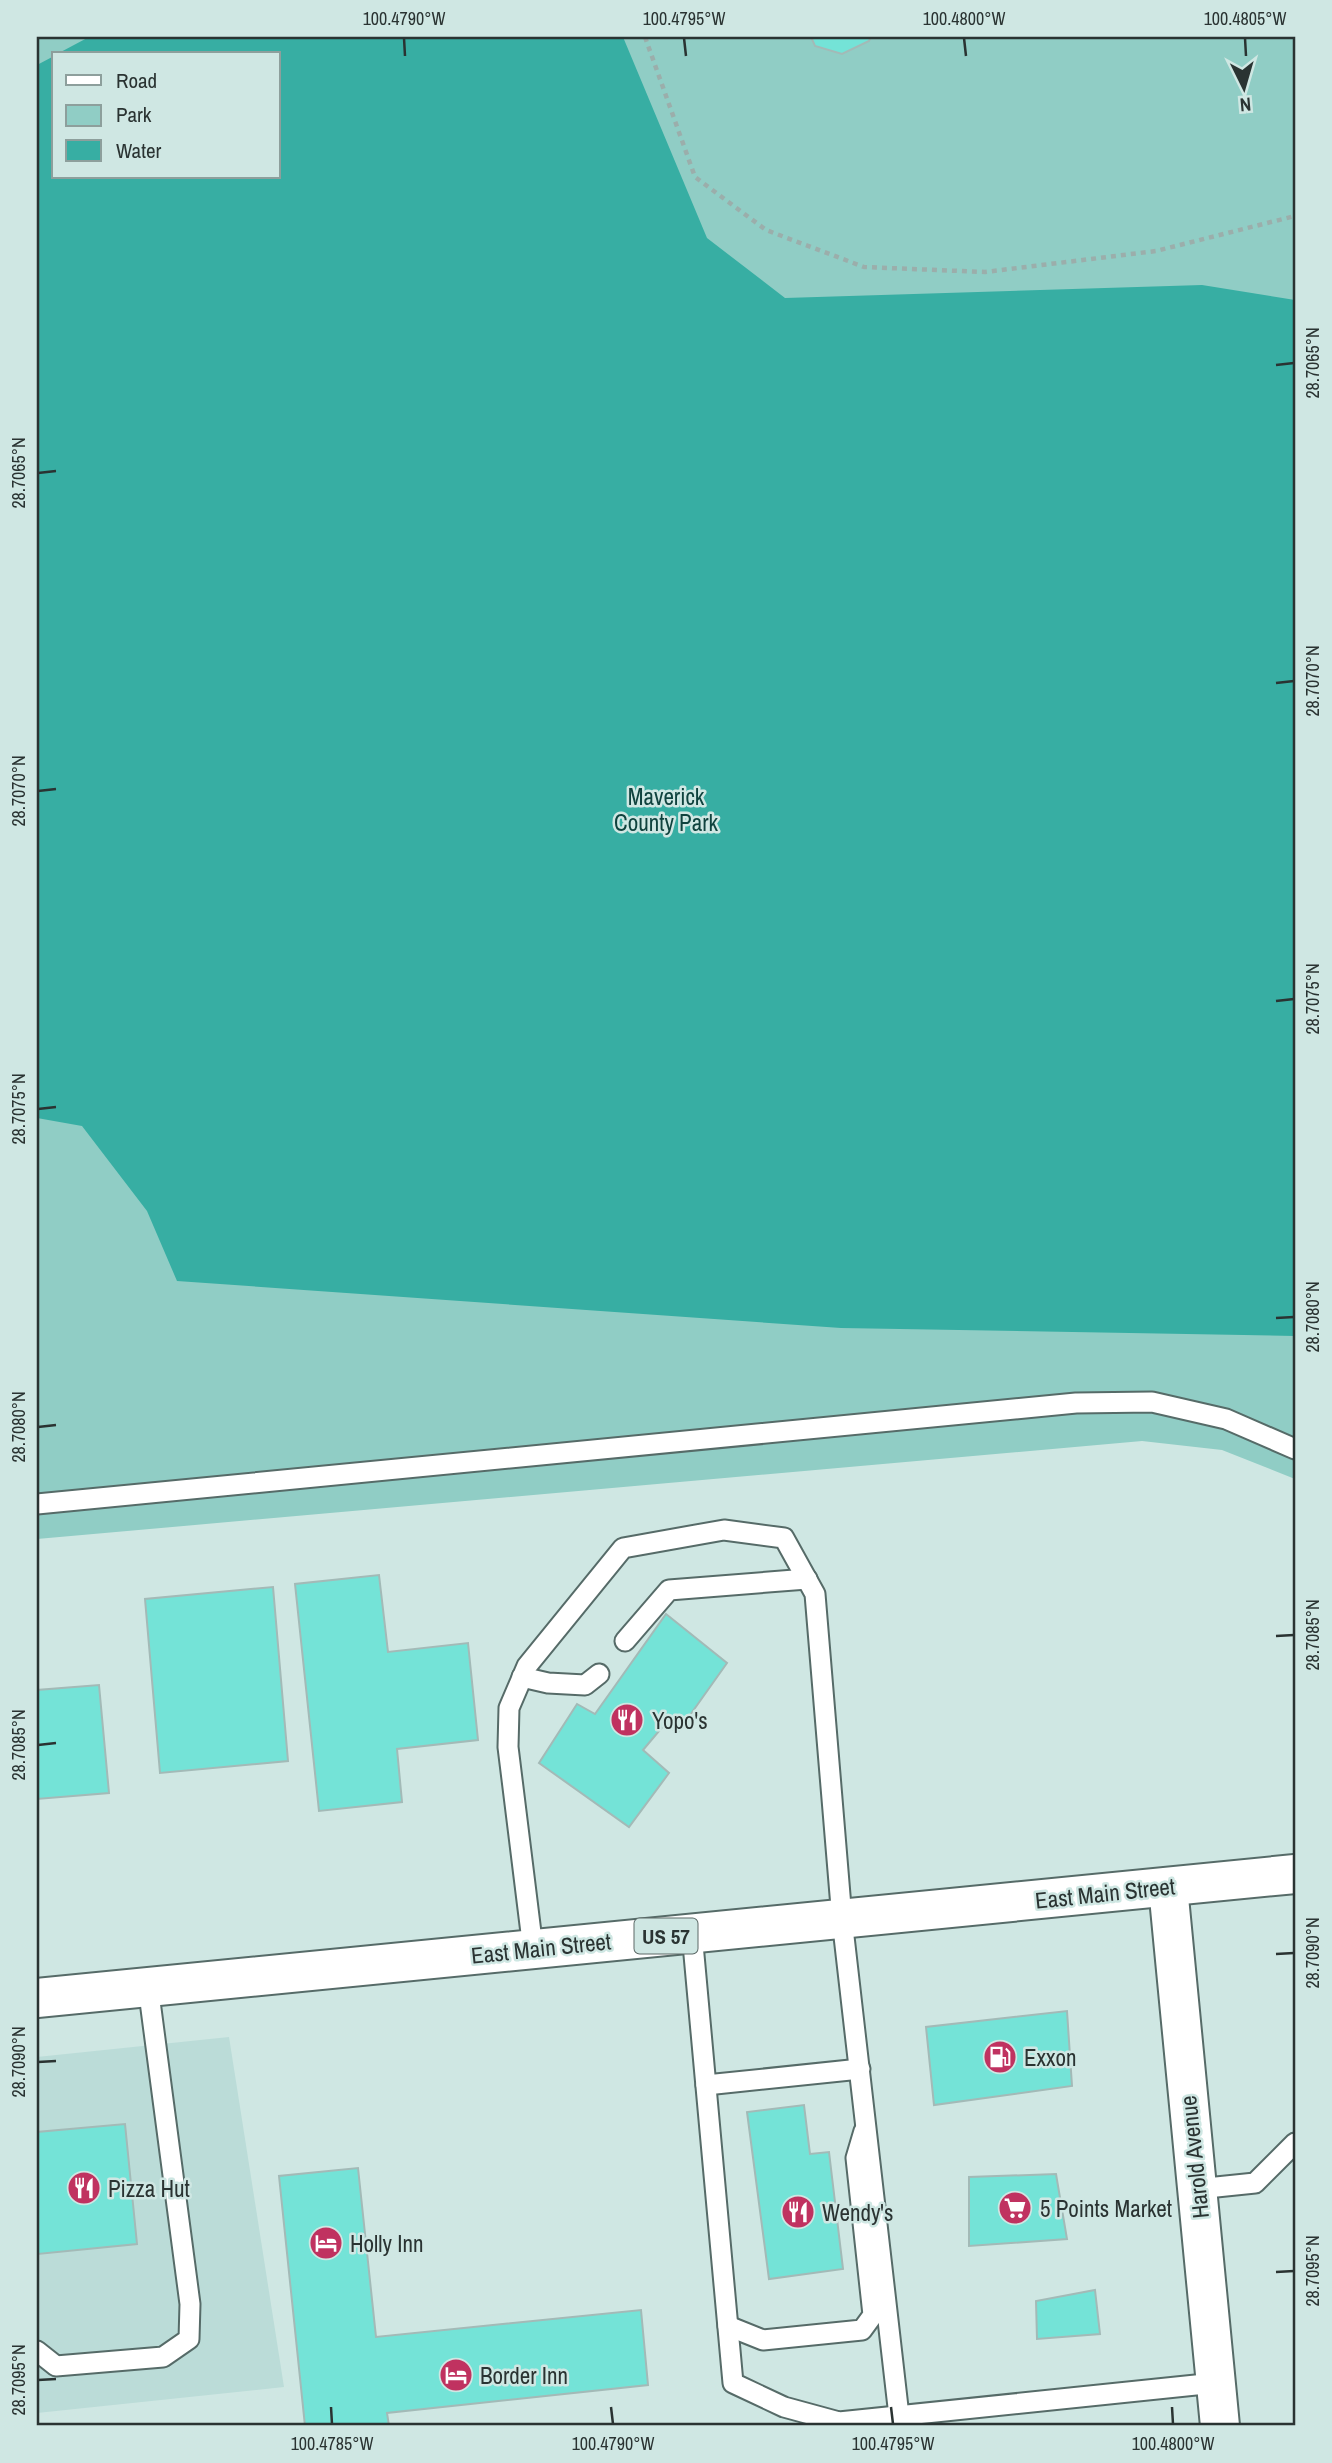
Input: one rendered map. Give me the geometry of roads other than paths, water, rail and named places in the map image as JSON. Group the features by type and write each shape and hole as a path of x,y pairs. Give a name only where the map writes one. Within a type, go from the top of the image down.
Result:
{"main road":[{"name":"East Main Street","path":"37,1998 1295,1874"},
{"name":"Harold Avenue","path":"1168,1887 1220,2426"}],"lane":[{"path":"37,1504 1076,1403 1152,1402 1226,1419 1295,1449"},
{"path":"533,1949 508,1747 509,1709 527,1666 623,1548 724,1530 784,1538 815,1594 842,1919 899,2416"},
{"path":"625,1641 669,1590 807,1579"},
{"path":"522,1677 548,1683 585,1685 599,1674"},
{"path":"692,1933 733,2383 784,2407 839,2422 1216,2383"},
{"path":"37,2351 56,2366 111,2362 163,2357 189,2339 190,2304 148,1986"},
{"path":"706,2085 860,2069"},
{"path":"728,2326 763,2340 862,2330 873,2315 856,2158 866,2124"},
{"path":"1197,2189 1255,2183 1295,2143"}],"water":[{"name":"Maverick County Park","path":"89,37 623,37 707,238 785,298 1202,285 1295,300 1295,1336 841,1328 177,1281 147,1211 82,1126 37,1118 37,65 52,57 52,178 280,178 280,52 61,52"}],"place":[{"name":"Yopo's","path":"627,1720"},
{"name":"Exxon","path":"1000,2057"},
{"name":"Pizza Hut","path":"84,2188"},
{"name":"5 Points Market","path":"1015,2208"},
{"name":"Wendy's","path":"798,2212"},
{"name":"Holly Inn","path":"326,2243"},
{"name":"Border Inn","path":"456,2375"}]}
